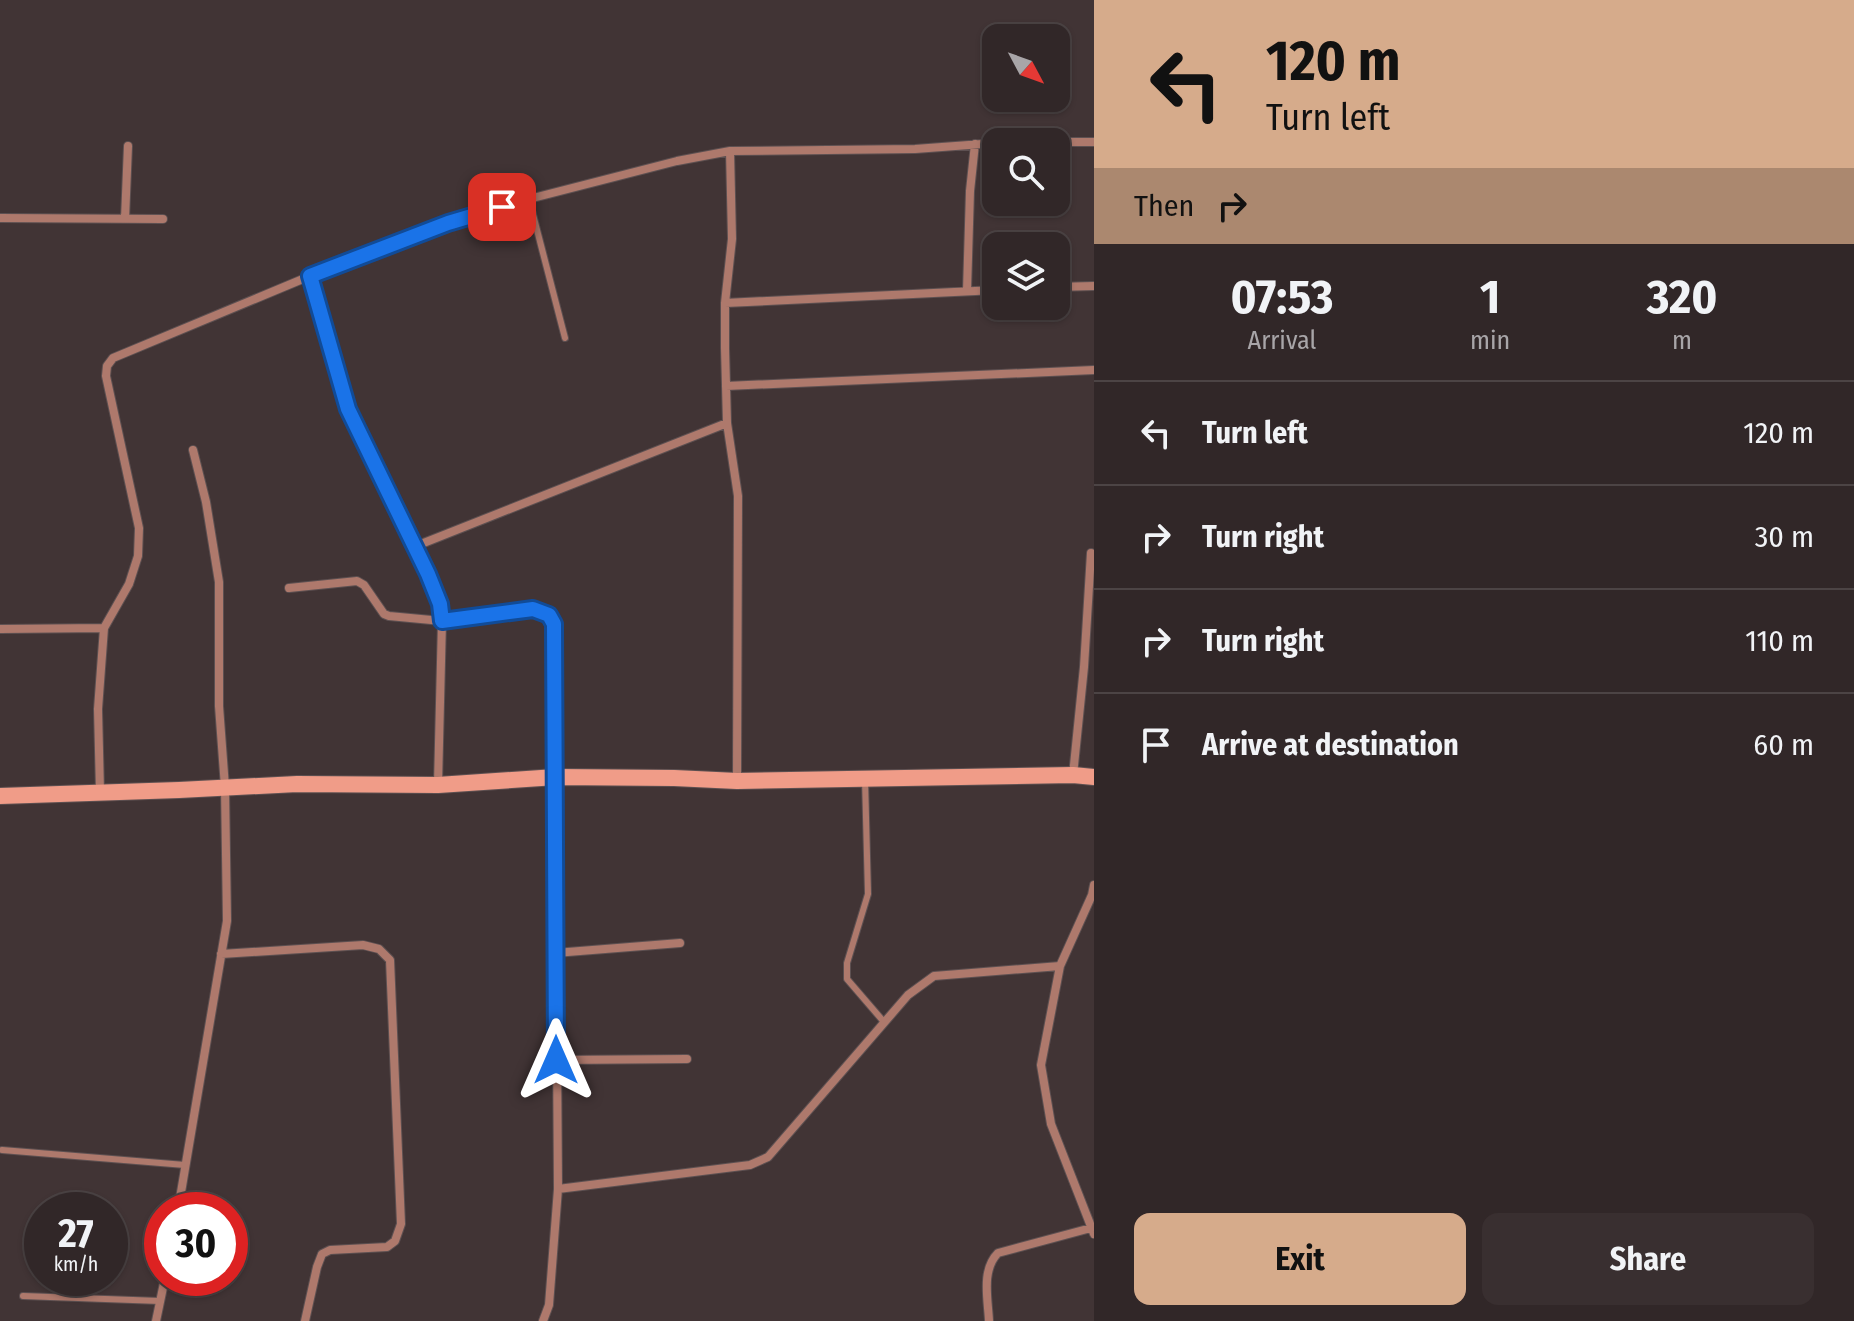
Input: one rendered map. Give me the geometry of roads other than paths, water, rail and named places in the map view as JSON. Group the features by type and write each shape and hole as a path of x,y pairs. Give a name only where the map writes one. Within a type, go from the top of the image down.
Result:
{"street":[{"path":"1070,142 1094,142"},
{"path":"967,291 970,191 975,144"},
{"path":"100,792 98,709 104,628 129,584 138,556 139,528 106,376 107,366 113,358 310,276 448,223 677,161 730,151 915,149 982,144"},
{"path":"125,219 128,146"},
{"path":"730,151 732,239 725,303 727,423 738,496 737,781"},
{"path":"0,218 163,219"},
{"path":"310,276 348,409 416,546 440,604 438,785"},
{"path":"1070,287 1094,286"},
{"path":"725,303 982,290"},
{"path":"726,386 1094,370"},
{"path":"416,546 727,423"},
{"path":"181,1192 227,921 225,787 219,706 219,582 206,502 193,450"},
{"path":"1073,775 1091,553"},
{"path":"289,588 357,581 364,585 384,614 389,616 442,621 533,609 549,615 554,624 558,1189 549,1305 543,1321"},
{"path":"0,629 104,628"},
{"path":"0,796 297,784 438,785 556,777 737,781 1094,777"},
{"path":"989,1321 987,1273 991,1259 998,1253 1092,1231 1051,1124 1041,1065 1060,966 1094,885"},
{"path":"555,953 680,943"},
{"path":"221,954 363,945 379,949 390,960 401,1224 395,1241 387,1247 330,1250 322,1254 305,1321"},
{"path":"558,1189 750,1165 768,1157 908,995 934,976 1060,966"},
{"path":"556,1060 687,1059"},
{"path":"156,1321 161,1296"}],"lane":[{"path":"529,199 565,338"},
{"path":"865,779 868,894 847,963 847,979 884,1022"},
{"path":"2,1150 185,1165"},
{"path":"23,1296 160,1301"}]}
